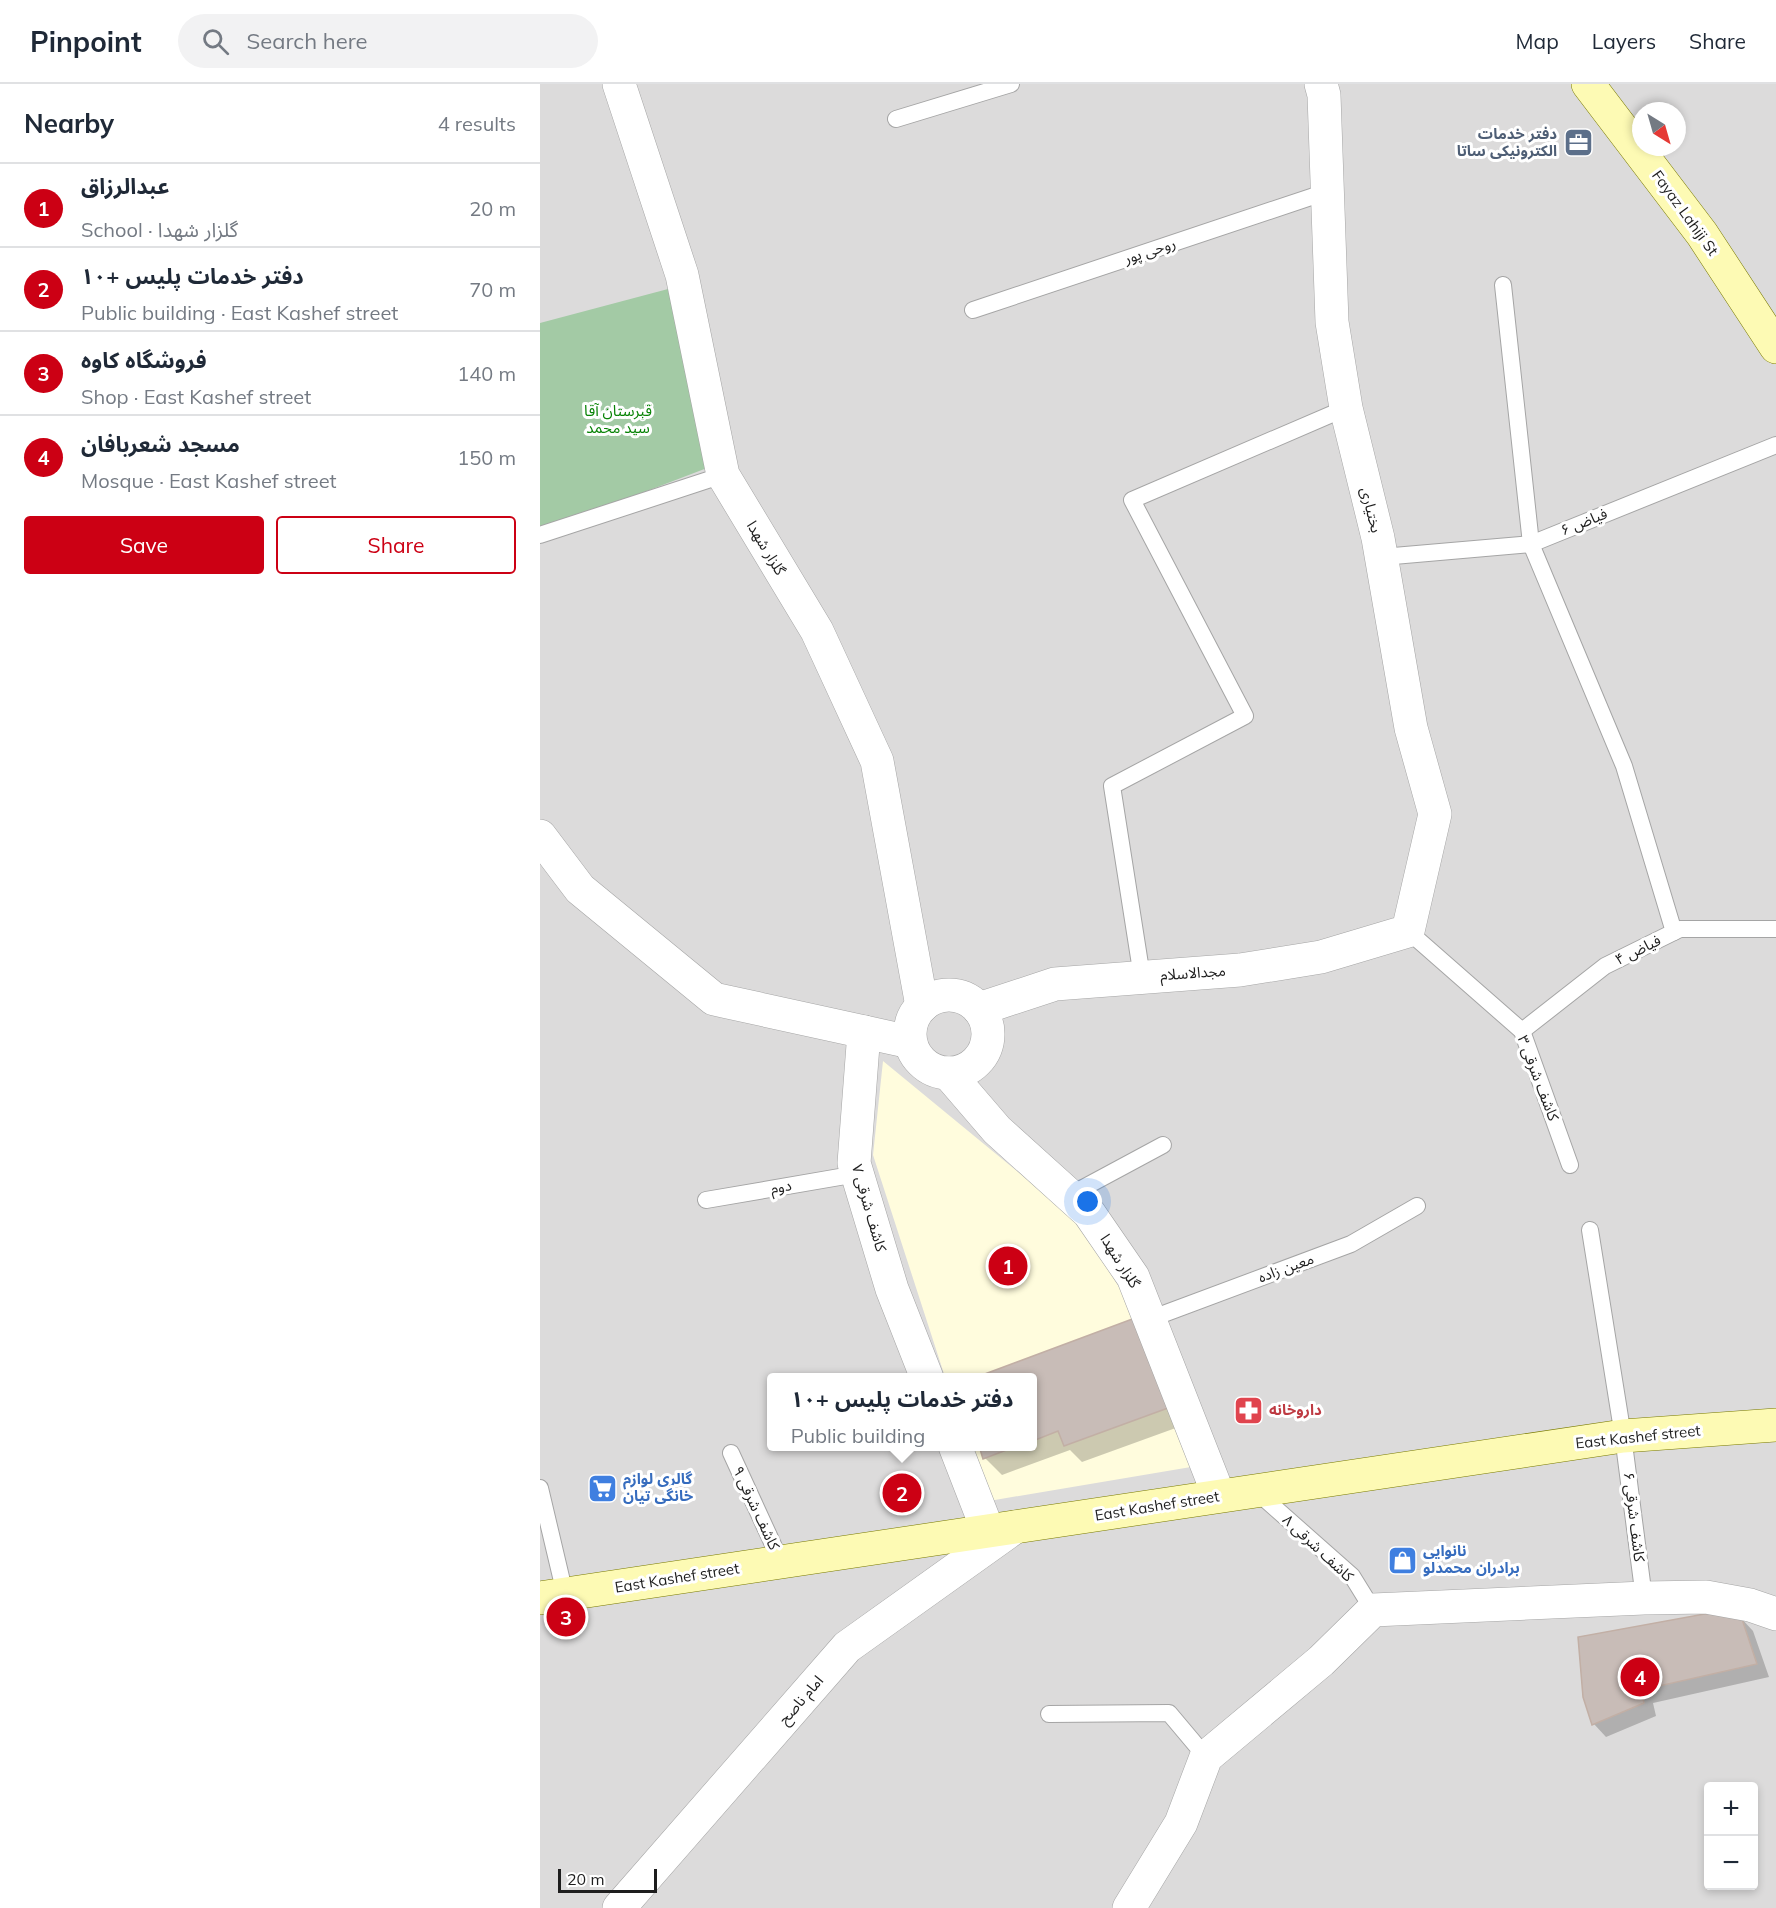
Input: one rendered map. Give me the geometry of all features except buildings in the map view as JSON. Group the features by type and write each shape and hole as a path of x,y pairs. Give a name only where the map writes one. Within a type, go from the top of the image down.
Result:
{"main road":[{"name":"Fayaz Lahiji St","path":"1588,84 1702,234 1776,347"},
{"name":"East Kashef street","path":"553,1596 1623,1436 1776,1425"}],"street":[{"name":"گلزار شهدا","path":"619,84 682,275 723,476 817,631 877,761 922,1006"},
{"name":"بختیاری","path":"1321,84 1324,95 1332,322 1346,408 1382,557 1411,728 1435,814 1408,932"},
{"path":"540,836 580,889 714,999 910,1042"},
{"name":"مجدالاسلام","path":"979,1009 1055,984 1239,970 1321,957 1408,932"},
{"path":"945,995 959,996 969,1000 979,1009 985,1019 988,1032 987,1045 982,1056 973,1066 961,1072 935,1072 915,1055 910,1042 910,1029 914,1017 922,1006 932,999 945,995"},
{"name":"کاشف شرقی ۷","path":"864,1032 854,1163 892,1289 925,1373"},
{"name":"گلزار شهدا","path":"948,1073 997,1130 1089,1213 1133,1277 1219,1496"},
{"path":"958,1451 1001,1529"},
{"name":"امام ناصح","path":"618,1908 847,1647 1001,1529"},
{"path":"1130,1908 1181,1823 1206,1758 1321,1661 1372,1610 1706,1597 1750,1605 1776,1614"}],"lane":[{"path":"896,118 1011,84"},
{"name":"روحی پور","path":"973,310 1326,192"},
{"path":"1503,285 1531,544 1624,766 1674,932"},
{"path":"1143,977 1112,786 1245,716 1132,500 1346,408"},
{"name":"فیاض ۶","path":"1382,557 1531,544 1776,445"},
{"path":"540,535 723,476"},
{"name":"فیاض ۴","path":"1522,1031 1605,966 1680,929 1776,929"},
{"name":"کاشف شرقی ۳","path":"1408,932 1522,1031 1570,1165"},
{"path":"1070,1195 1163,1145"},
{"name":"دوم","path":"706,1200 857,1174"},
{"name":"معین زاده","path":"1150,1319 1351,1244 1417,1206"},
{"path":"1590,1230 1623,1436"},
{"name":"کاشف شرقی ۶","path":"1623,1436 1644,1598"},
{"name":"کاشف شرقی ۹","path":"730,1453 781,1562"},
{"path":"540,1488 553,1596"},
{"name":"کاشف شرقی ۸","path":"1256,1491 1352,1576 1372,1610"},
{"path":"1049,1714 1169,1713 1206,1758"}],"shaded area":[{"path":"540,84 1776,84 1776,1908 540,1908"},
{"path":"883,1061 1080,1223 1133,1310 1191,1467 989,1501 970,1451 1037,1451 1037,1373 944,1373 873,1155"}],"green space":[{"name":"قبرستان آقا سید محمد","path":"668,289 707,468 540,532 540,323"}],"place":[{"name":"دفتر خدمات الکترونیکی ساتا","path":"1578,143"},
{"name":"عبدالرزاق","path":"1008,1266"},
{"name":"داروخانه","path":"1248,1410"},
{"name":"گالری لوازم خانگی تیان","path":"602,1488"},
{"name":"دفتر خدمات پلیس +۱۰","path":"902,1493"},
{"name":"نانوایی برادران محمدلو","path":"1402,1560"},
{"name":"فروشگاه کاوه","path":"566,1617"},
{"name":"مسجد شعربافان","path":"1640,1677"}]}
